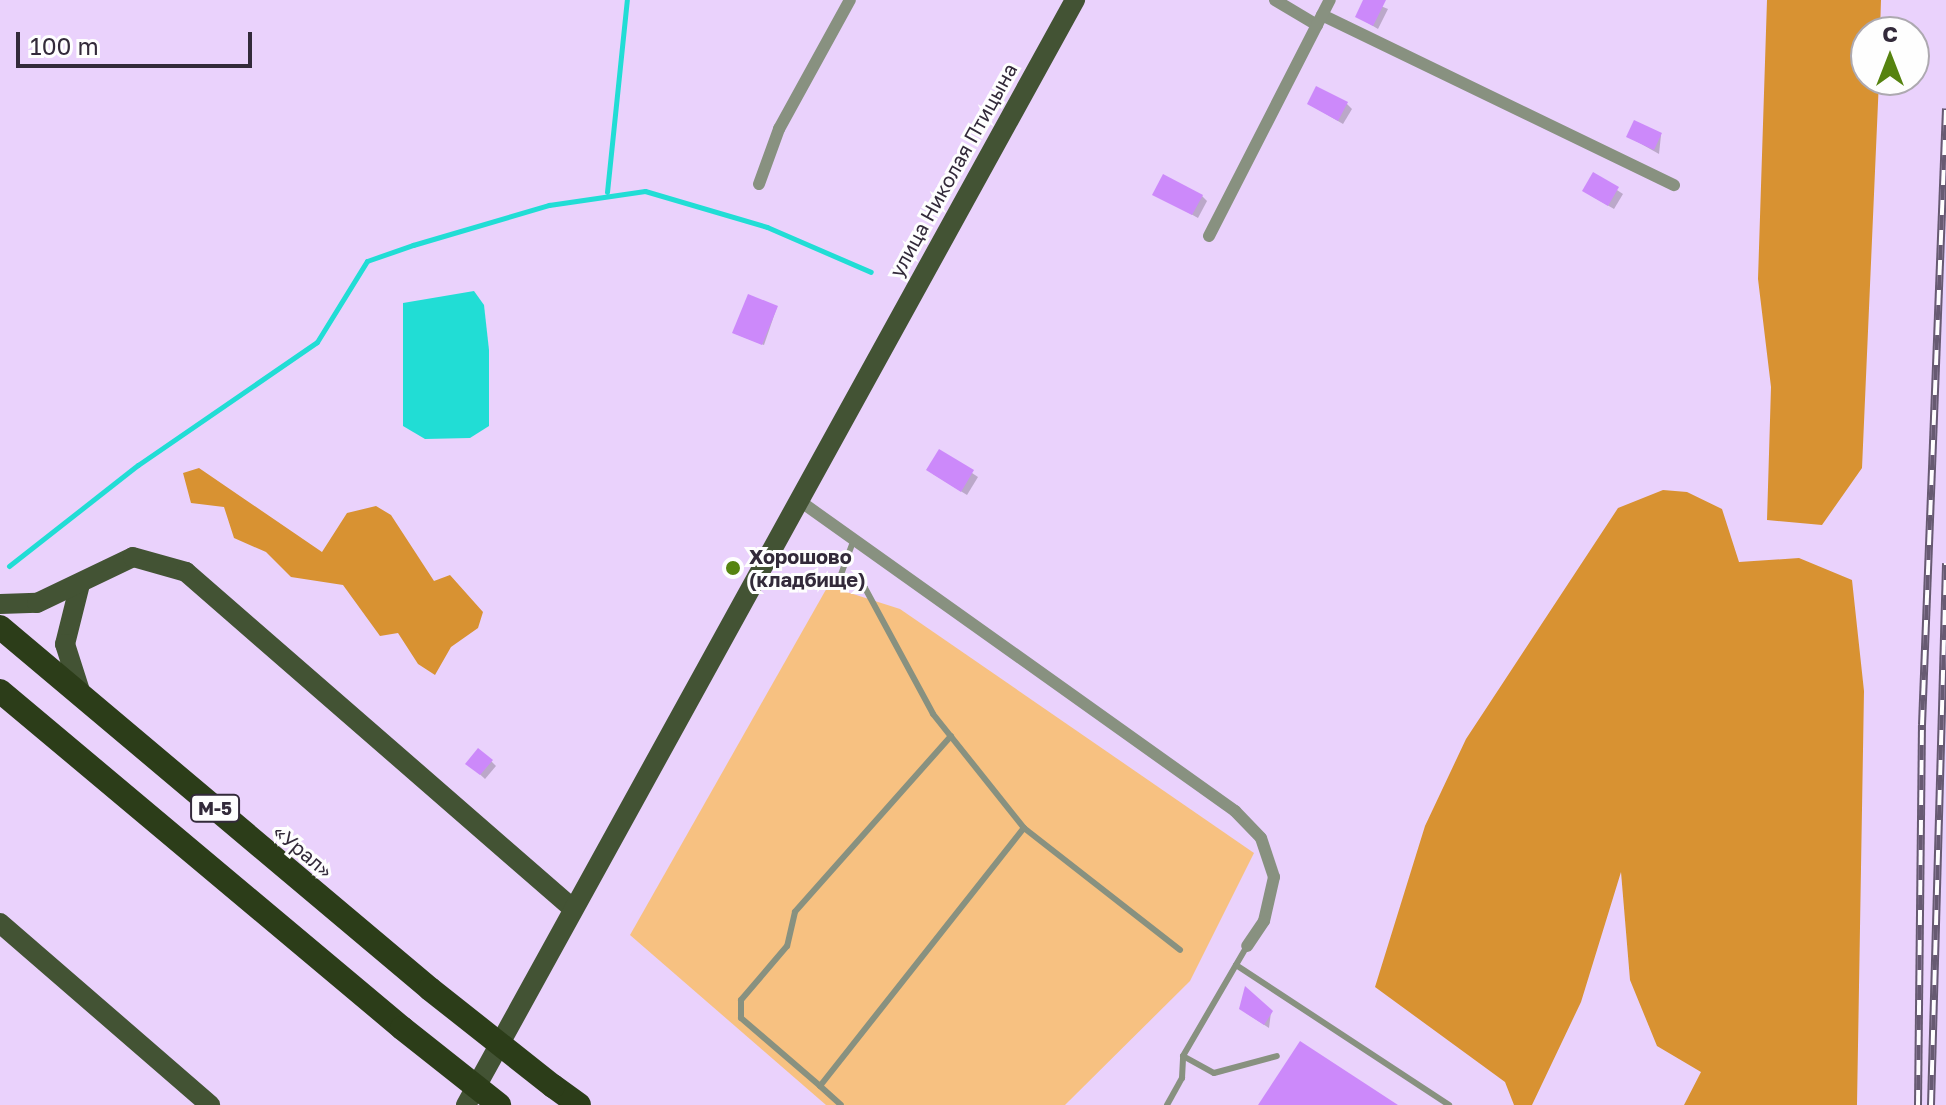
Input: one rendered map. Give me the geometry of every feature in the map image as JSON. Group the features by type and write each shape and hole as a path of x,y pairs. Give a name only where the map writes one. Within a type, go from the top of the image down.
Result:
{"highway":[{"name":"«Урал»","path":"0,627 430,989 579,1105"},
{"name":"М-5","path":"0,691 402,1028 499,1105"}],"main road":[{"name":"улица Николая Птицына","path":"466,1105 571,907 1075,0"},
{"path":"0,604 37,603 133,557 186,572 571,907"},
{"path":"80,584 65,644 82,697"},
{"path":"0,923 210,1105"}],"street":[{"path":"759,184 779,129 850,0"},
{"path":"1275,0 1674,185"},
{"path":"1209,236 1330,0"},
{"path":"797,499 1213,792 1261,838 1272,857 1272,898 1247,946"}],"lane":[{"path":"854,539 839,580 865,588 951,736 1024,828 1180,950"},
{"path":"841,1105 741,1018 741,1000 787,946 795,912 951,736"},
{"path":"820,1086 1024,828"},
{"path":"1167,1105 1182,1078 1183,1056 1247,946"},
{"path":"1236,965 1449,1105"},
{"path":"1183,1056 1214,1073 1277,1056"}],"shaded area":[{"path":"1767,0 1881,0 1880,16 1850,16 1850,96 1878,96 1862,468 1822,525 1767,520 1771,387 1758,279"},
{"path":"474,291 484,305 489,350 489,426 470,438 425,439 403,426 403,303"},
{"path":"199,468 322,552 347,513 376,506 391,515 434,581 450,575 483,612 478,628 451,647 435,675 418,664 398,633 380,636 343,585 291,577 266,552 234,538 224,507 191,503 183,473"},
{"path":"1663,490 1687,492 1722,509 1739,562 1799,558 1852,580 1864,691 1857,1105 1684,1105 1701,1072 1657,1046 1630,980 1621,872 1581,1002 1532,1105 1514,1105 1505,1082 1375,987 1425,826 1466,739 1618,508"},
{"path":"828,586 900,609 1254,853 1190,981 1065,1105 826,1105 630,935"}],"building":[{"path":"1363,0 1386,0 1373,26 1355,17"},
{"path":"1316,86 1348,102 1338,121 1307,104"},
{"path":"1634,120 1662,133 1654,150 1626,137"},
{"path":"1593,172 1619,187 1608,206 1582,191"},
{"path":"1163,174 1203,195 1192,215 1152,195"},
{"path":"748,294 778,306 762,345 732,333"},
{"path":"939,449 974,470 961,492 926,470"},
{"path":"478,748 493,760 480,775 465,764"},
{"path":"1245,986 1273,1011 1264,1025 1239,1009"},
{"path":"1300,1041 1398,1105 1258,1105"}],"waterway":[{"path":"607,192 627,0"},
{"path":"9,566 138,465 317,342 367,261 413,245 549,205 645,191 767,227 871,272"}],"railway":[{"path":"1918,1105 1922,725 1946,108"},
{"path":"1931,1105 1946,563"}],"place":[{"name":"Хорошово (кладбище)","path":"733,568"}]}
